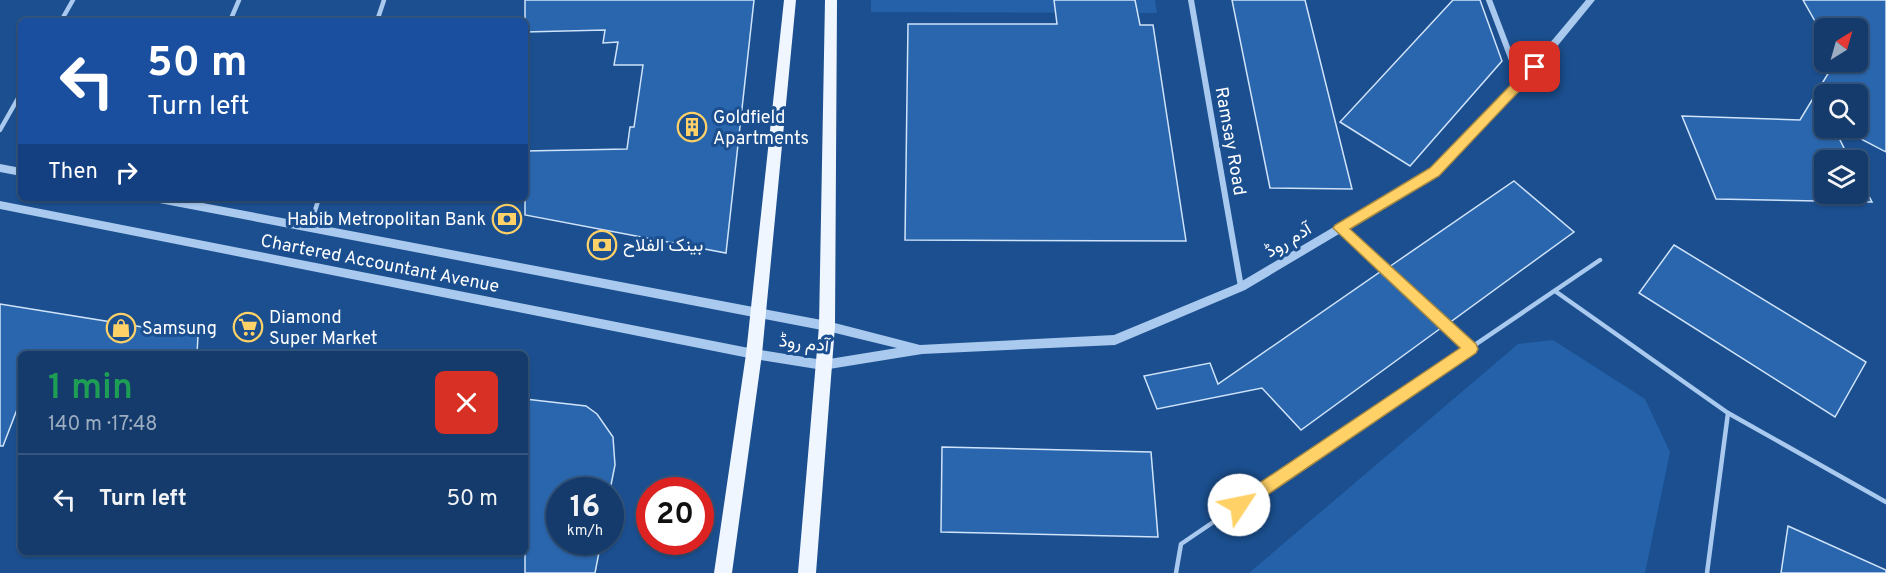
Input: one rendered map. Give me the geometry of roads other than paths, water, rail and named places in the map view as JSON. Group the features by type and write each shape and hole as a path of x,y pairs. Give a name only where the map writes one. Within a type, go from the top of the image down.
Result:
{"main road":[{"path":"723,573 754,354 790,0"},
{"path":"807,573 828,326 831,0"}],"street":[{"name":"Ramsay Road","path":"1191,0 1241,287"},
{"path":"1489,0 1521,84"},
{"name":"آدم روڈ","path":"754,354 823,365 922,349 1115,340 1241,287 1435,172 1521,84 1591,0"},
{"path":"0,168 18,171"},
{"name":"Chartered Accountant Avenue","path":"171,201 757,313"},
{"name":"Chartered Accountant Avenue","path":"0,205 754,354"},
{"name":"آدم روڈ","path":"757,313 828,326 922,349"}],"lane":[{"path":"63,18 73,0"},
{"path":"231,18 239,0"},
{"path":"378,18 384,0"},
{"path":"0,130 18,98"},
{"path":"310,226 318,201"},
{"path":"1340,228 1471,349"},
{"path":"1176,573 1181,544 1600,261"},
{"path":"1555,291 1728,413 1886,502"},
{"path":"1707,573 1728,413"}],"place":[{"name":"Goldfield Apartments","path":"692,127"},
{"name":"Habib Metropolitan Bank","path":"507,219"},
{"name":"بینک الفلاح","path":"602,245"},
{"name":"Diamond Super Market","path":"248,327"},
{"name":"Samsung","path":"121,328"}]}
